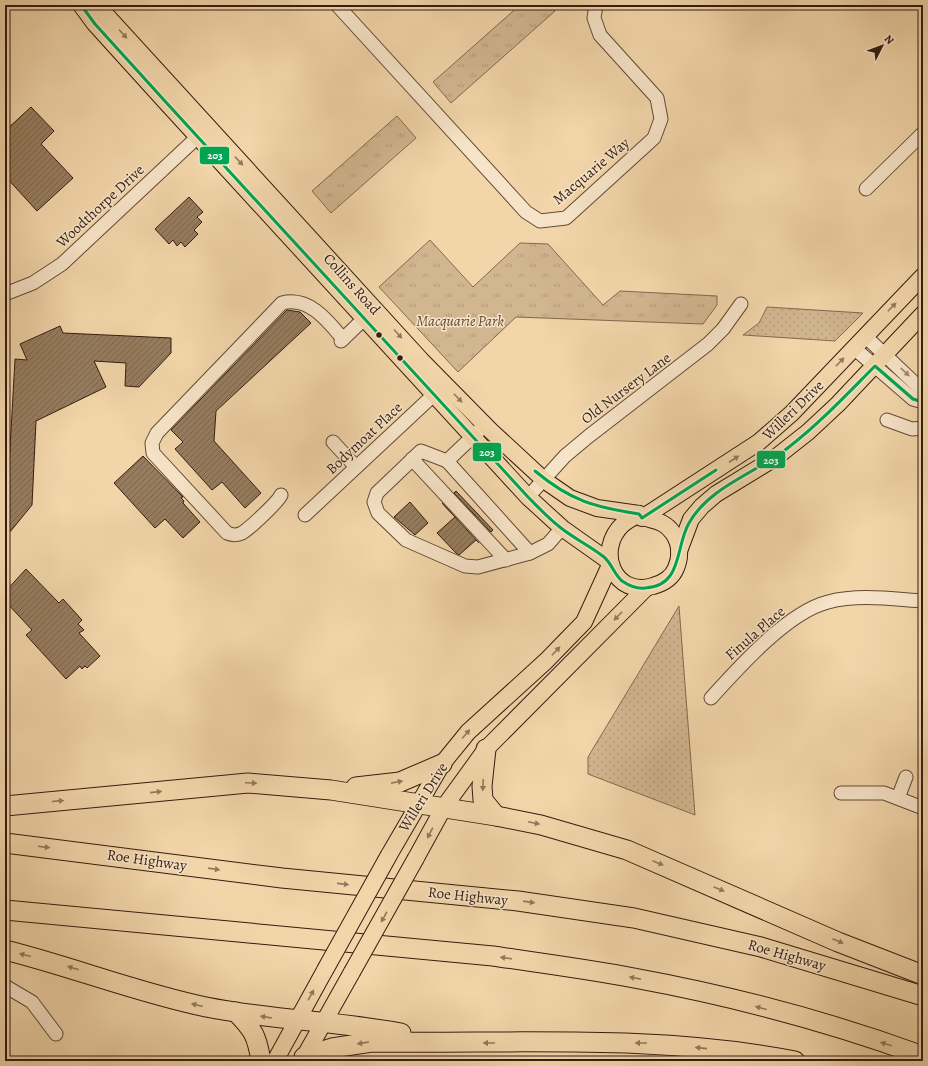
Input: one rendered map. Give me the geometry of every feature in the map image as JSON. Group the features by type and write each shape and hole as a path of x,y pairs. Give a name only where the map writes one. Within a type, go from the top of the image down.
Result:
{"highway":[{"path":"486,749 482,786 483,800 496,816"},
{"path":"331,790 400,782 442,764"},
{"path":"5,806 248,783 331,790 419,802 496,816 541,825 627,850 838,942 923,975"},
{"name":"Roe Highway","path":"5,843 282,878 518,901 634,918 761,947 923,996"},
{"path":"5,910 493,956 572,968 702,992 838,1028 923,1056"},
{"path":"5,950 67,966 148,992 236,1012 358,1026 457,1043"},
{"path":"236,1012 251,1026 257,1044 260,1061"},
{"path":"303,1059 332,1048 372,1042 649,1043 754,1054 795,1061"}],"main road":[{"name":"Collins Road","path":"81,5 95,24 203,132 440,389 485,425 544,480 570,498 597,508 641,516"},
{"name":"Collins Road","path":"97,5 203,132"},
{"name":"Willeri Drive","path":"275,1061 389,855 442,764 468,732 546,661 584,622 610,563 609,550 615,534 624,524 641,516 759,442 792,413 923,276"},
{"name":"Willeri Drive","path":"679,551 691,519 702,506 716,494 775,458 808,432 880,360 923,314"},
{"name":"Collins Road","path":"440,389 472,437 528,497 562,528 610,563"},
{"name":"Willeri Drive","path":"303,1059 444,807 486,749 646,588 661,584 669,579 676,569 679,560 679,551 673,532 665,525 654,519 641,516"},
{"path":"610,563 622,581 634,587 646,588"}],"street":[{"name":"Macquarie Way","path":"337,5 526,212 540,221 566,218 654,138 661,119 657,98 600,35 594,18 596,5"},
{"name":"Woodthorpe Drive","path":"5,294 33,283 62,264 203,132"},
{"path":"866,189 923,133"},
{"path":"281,495 276,502 242,533 234,535 227,533 153,453 152,443 157,433 282,303 291,301 300,302 316,311 342,340 370,314"},
{"name":"Old Nursery Lane","path":"528,497 566,456 588,436 708,344 723,329 741,304"},
{"path":"865,336 880,360 913,399 923,402"},
{"path":"854,348 880,360 923,391"},
{"name":"Bodymoat Place","path":"305,514 440,389"},
{"path":"887,420 912,429 923,428"},
{"path":"447,461 485,425"},
{"path":"333,442 356,467"},
{"path":"530,553 447,461 421,451 377,493 374,502 378,512 406,540 465,566 478,567 530,553 548,544 562,528"},
{"path":"412,459 506,560"},
{"name":"Finula Place","path":"711,698 733,674 783,627 804,613 828,602 856,598 923,601"},
{"path":"898,798 906,777"},
{"path":"840,793 884,793 923,808"},
{"path":"5,986 32,1002 56,1034"}],"green space":[{"path":"520,5 550,5 555,11 451,103 433,82"},
{"path":"397,116 416,138 331,213 312,191"},
{"name":"Macquarie Park","path":"430,240 473,287 520,243 548,244 603,305 620,291 717,296 717,305 703,324 516,317 458,372 379,287"},
{"path":"767,307 863,313 835,341 743,335 759,323"},
{"path":"679,606 695,815 588,774 588,757"}],"building":[{"path":"31,107 54,131 41,144 73,178 37,211 5,176 5,131"},
{"path":"189,197 203,212 197,217 202,222 194,230 198,234 185,247 181,242 177,246 173,240 169,244 155,229"},
{"path":"287,310 300,312 311,323 216,411 214,441 261,493 245,508 222,482 212,490 175,449 183,442 171,430"},
{"path":"60,326 63,333 171,338 171,353 139,387 125,386 126,363 94,361 106,387 36,421 32,505 5,538 15,359 27,360 20,344"},
{"path":"143,456 183,497 181,498 184,501 183,503 200,522 183,538 165,519 155,528 114,483"},
{"path":"456,491 493,530 491,532 454,493"},
{"path":"410,502 428,523 415,535 394,517"},
{"path":"455,517 479,543 476,540 459,555 437,533"},
{"path":"26,569 59,603 63,599 82,620 78,624 84,630 79,633 100,656 87,668 85,666 82,669 80,666 66,679 26,635 32,630 5,601 10,596 5,592"}],"transit line":[{"name":"203","path":"81,5 95,24 163,99 528,497 557,525 604,557 619,578 627,584 645,588 657,586 666,580 672,573 676,564 689,523 698,510 721,490 763,465 789,447 812,428 875,366 913,399 923,402"},
{"name":"203","path":"535,471 572,496 609,509 639,514 642,518 716,470"}]}
